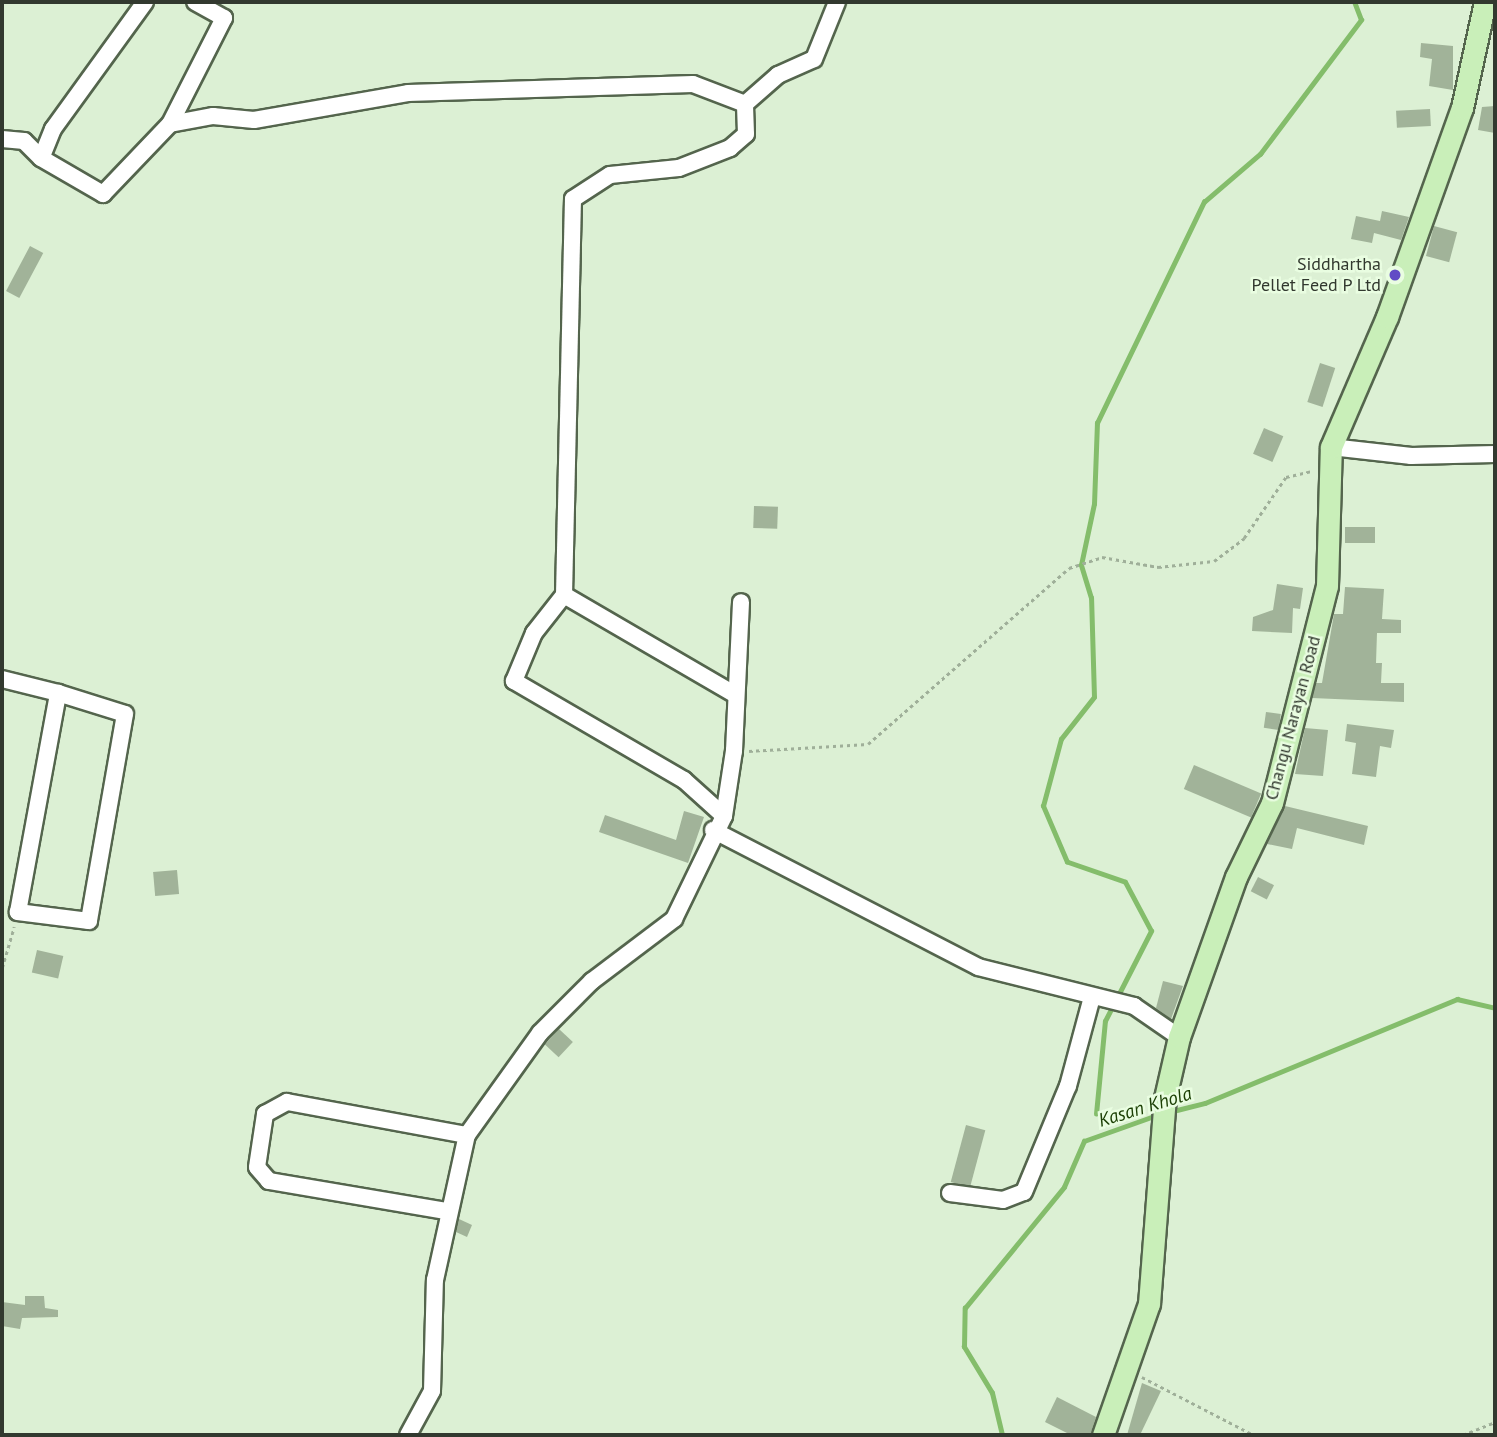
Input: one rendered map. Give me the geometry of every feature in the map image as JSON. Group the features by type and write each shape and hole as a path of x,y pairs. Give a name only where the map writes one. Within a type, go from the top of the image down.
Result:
{"main road":[{"path":"1329,458 1387,317 1462,108 1485,2"},
{"name":"Changu Narayan Road","path":"1103,1435 1149,1304 1166,1098 1179,1037 1236,877 1272,803 1327,586 1334,510 1329,458"}],"street":[{"path":"41,158 53,129 145,2"},
{"path":"2,139 24,141 41,158 103,194 170,124 224,19 195,2"},
{"path":"745,104 778,75 814,59 837,2"},
{"path":"170,124 213,116 254,120 408,93 694,84 745,104"},
{"path":"724,816 684,780 514,681 534,633 564,595 573,199 610,175 679,168 730,148 746,134 745,104"},
{"path":"1329,458 1495,454"},
{"path":"564,595 737,695"},
{"path":"408,1435 432,1391 435,1280 446,1211 467,1135 540,1033 592,981 674,919 698,879 713,830 724,816 734,751 741,602"},
{"path":"2,680 58,693 125,713 89,921 18,912 58,693"},
{"path":"713,830 978,967 1134,1006 1179,1037"},
{"path":"950,1193 1003,1200 1024,1192 1068,1086 1092,997"},
{"path":"446,1211 269,1181 257,1167 265,1114 287,1102 467,1135"}],"path":[{"path":"734,751 868,744 1069,568 1102,557 1158,567 1214,561 1244,538 1286,477 1329,458"},
{"path":"2,968 18,912"},
{"path":"1126,1370 1254,1435"},
{"path":"1463,1435 1495,1422"}],"building":[{"path":"1421,43 1453,46 1453,90 1429,86 1432,59 1420,57"},
{"path":"1495,106 1495,133 1478,130 1482,107"},
{"path":"1430,109 1431,126 1397,128 1396,111"},
{"path":"1382,211 1409,217 1401,240 1374,233 1372,243 1351,239 1356,216 1380,221"},
{"path":"1434,226 1457,232 1449,262 1426,256"},
{"path":"30,246 43,253 19,298 6,291"},
{"path":"1320,363 1335,368 1323,407 1307,402"},
{"path":"1264,428 1283,436 1272,462 1253,454"},
{"path":"754,506 778,507 777,529 753,528"},
{"path":"1345,527 1375,527 1375,543 1345,543"},
{"path":"1277,584 1303,588 1300,609 1293,608 1292,633 1252,631 1253,617 1273,610"},
{"path":"1345,587 1384,589 1382,619 1401,620 1401,633 1377,633 1376,663 1382,663 1381,683 1404,683 1404,702 1312,698 1316,683 1322,683 1334,614 1343,614"},
{"path":"1266,712 1281,714 1279,730 1264,728"},
{"path":"1347,724 1394,730 1391,748 1380,746 1376,777 1352,774 1356,743 1345,741"},
{"path":"1305,728 1328,730 1323,776 1295,774"},
{"path":"1194,765 1261,794 1251,817 1184,789"},
{"path":"1285,806 1368,826 1364,845 1297,828 1292,849 1267,844"},
{"path":"684,811 704,817 688,863 599,832 605,815 676,840"},
{"path":"177,870 179,894 155,896 153,872"},
{"path":"1258,877 1274,885 1267,899 1251,891"},
{"path":"37,950 63,956 58,978 32,972"},
{"path":"1163,981 1183,986 1171,1019 1156,1008"},
{"path":"559,1029 573,1042 559,1057 545,1044"},
{"path":"966,1125 985,1130 970,1187 951,1182"},
{"path":"459,1219 472,1225 467,1237 456,1232"},
{"path":"25,1296 44,1296 45,1308 58,1310 58,1317 22,1318 20,1329 2,1326 2,1302 25,1305"},
{"path":"1142,1383 1161,1391 1140,1435 1127,1435"},
{"path":"1057,1397 1096,1417 1090,1435 1071,1435 1045,1422"}],"waterway":[{"path":"1096,1114 1105,1021 1151,931 1125,882 1067,862 1043,806 1061,739 1094,697 1091,598 1081,565 1094,504 1097,423 1204,202 1260,154 1361,20 1354,2"},
{"name":"Kasan Khola","path":"1169,1112 1205,1103 1457,999 1495,1008"},
{"name":"Kasan Khola","path":"1002,1435 992,1393 964,1347 965,1308 1064,1187 1084,1141 1157,1115"}],"place":[{"name":"Siddhartha Pellet Feed P Ltd","path":"1395,275"}]}
